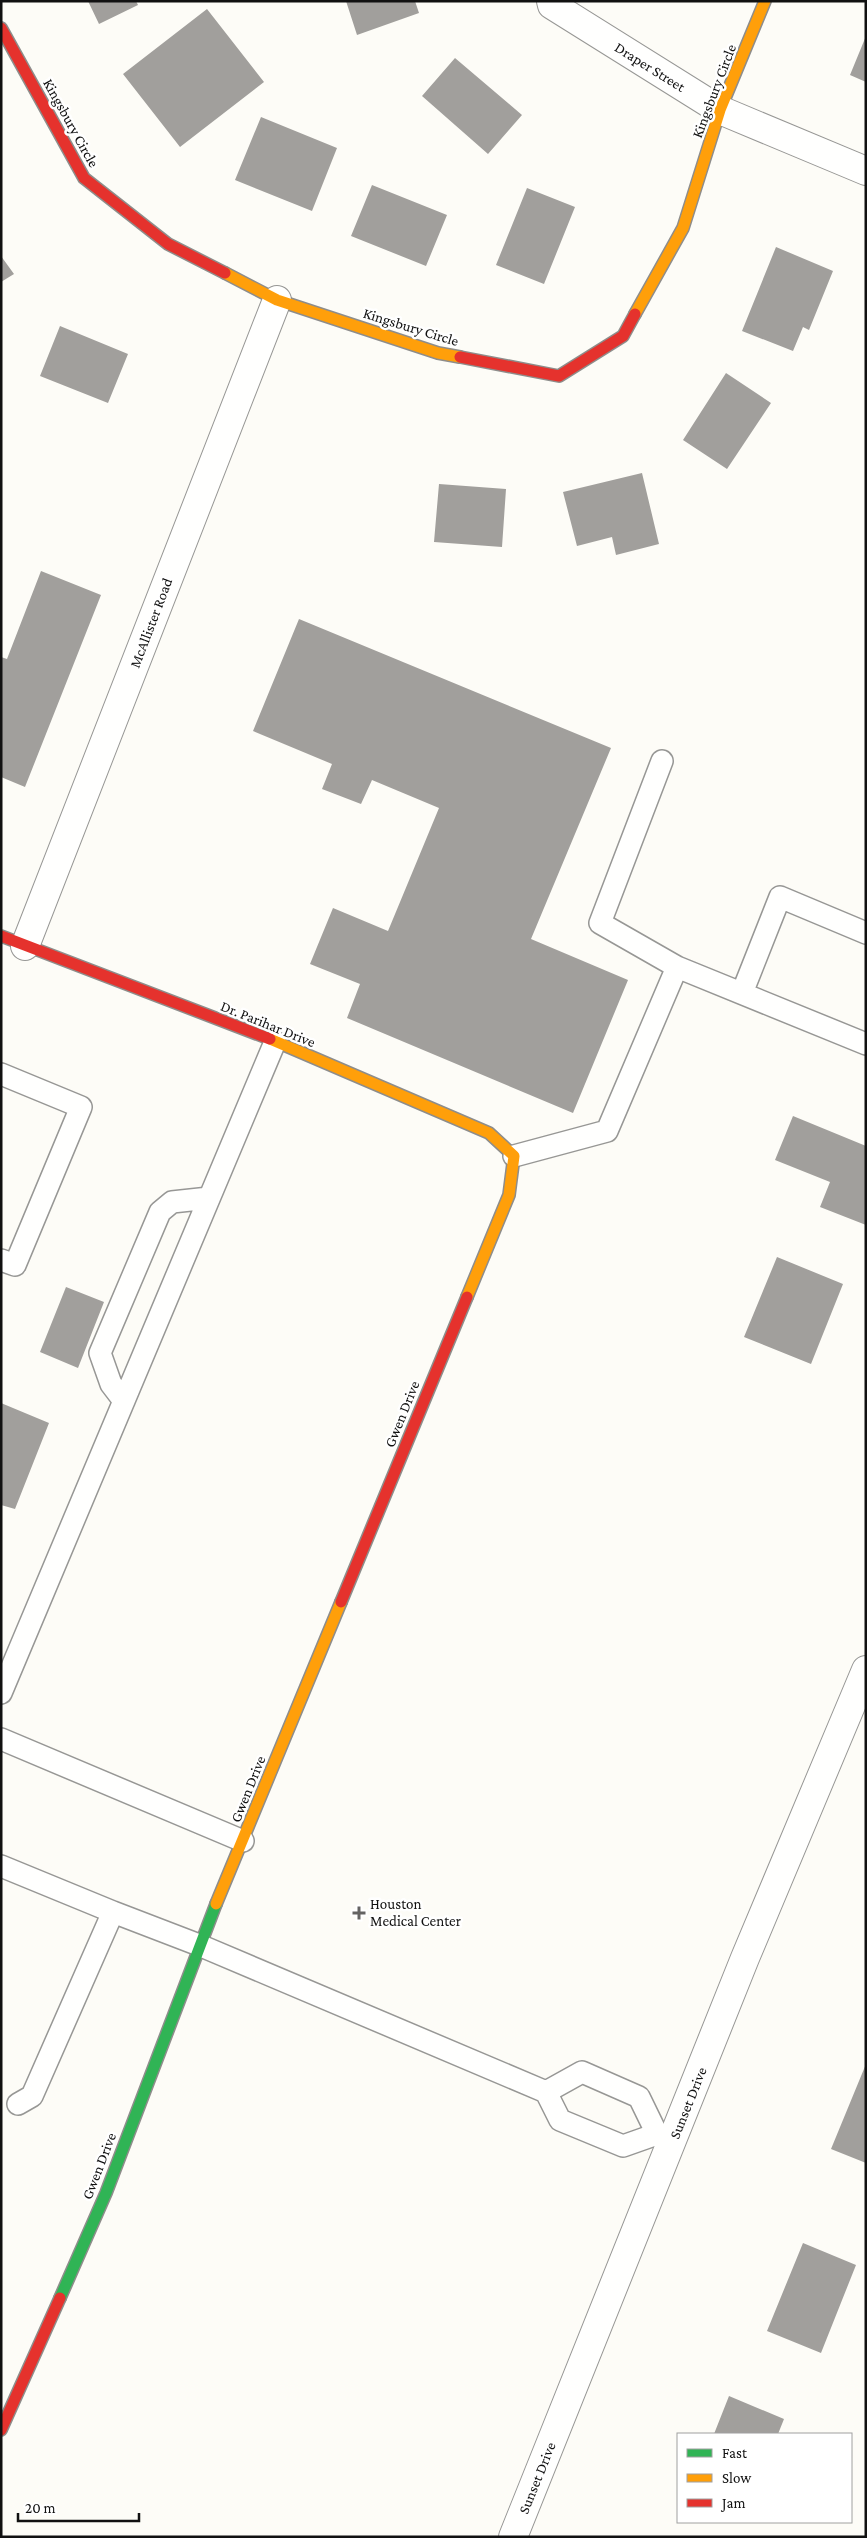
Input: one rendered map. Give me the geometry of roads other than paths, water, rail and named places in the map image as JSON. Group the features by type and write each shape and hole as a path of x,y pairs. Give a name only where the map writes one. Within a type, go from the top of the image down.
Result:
{"street":[{"name":"Draper Street","path":"551,1 552,5 720,110 866,171"},
{"name":"Kingsbury Circle","path":"1,28 84,178 168,244 278,300 438,353 560,376 623,336 683,228 720,110 765,1"},
{"name":"McAllister Road","path":"13,941 278,300"},
{"name":"Dr. Parihar Drive","path":"13,941 274,1042 490,1133 514,1156"},
{"name":"Gwen Drive","path":"1,2430 106,2193 199,1945 509,1195 514,1156"},
{"name":"Sunset Drive","path":"513,2537 665,2137 745,1958 866,1670"}],"lane":[{"path":"662,761 600,922 677,967 866,1044"},
{"path":"742,993 780,897 866,933"},
{"path":"514,1156 607,1131 677,967"},
{"path":"1,1693 274,1042"},
{"path":"1,1074 81,1107 16,1265 1,1260"},
{"path":"124,1401 111,1384 100,1354 160,1212 172,1202 208,1198"},
{"path":"1,1739 243,1841"},
{"path":"1,1866 199,1945 546,2092 560,2120 624,2146 665,2137 639,2097 582,2072 546,2092"},
{"path":"18,2104 32,2096 113,1912"}],"place":[{"name":"Houston Medical Center","path":"359,1913"}]}
